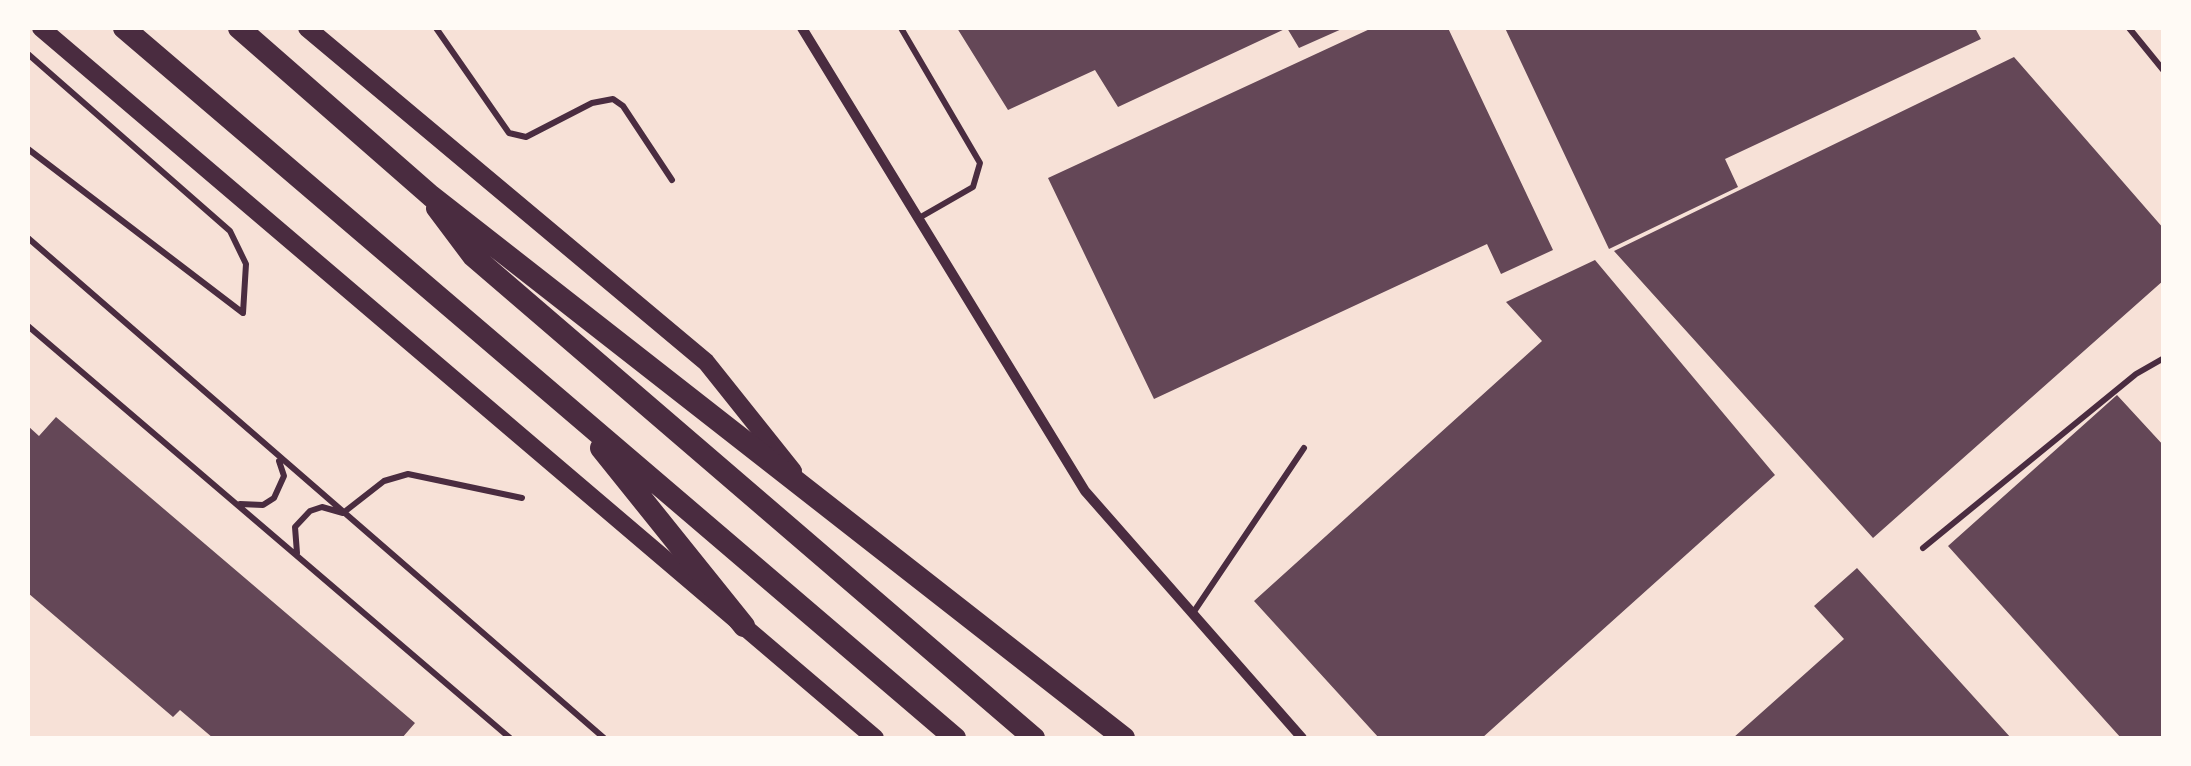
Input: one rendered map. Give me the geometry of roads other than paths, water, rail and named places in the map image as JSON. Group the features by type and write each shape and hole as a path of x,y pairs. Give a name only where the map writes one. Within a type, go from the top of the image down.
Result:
{"main road":[{"path":"124,28 393,262 955,738"},
{"path":"239,28 431,196 1124,738"},
{"path":"431,196 448,228 473,256 1034,738"},
{"path":"564,403 744,626"}],"street":[{"path":"41,28 875,738"},
{"path":"307,28 706,362 808,491"},
{"path":"802,28 1085,490 1302,738"}],"lane":[{"path":"436,28 509,133 526,136 592,103 614,100 623,106 672,180"},
{"path":"902,28 980,163 973,187 918,218"},
{"path":"2129,28 2164,72"},
{"path":"28,54 230,231 246,264 244,313 30,153"},
{"path":"28,238 604,738"},
{"path":"28,326 510,738"},
{"path":"1923,548 2136,374 2164,358"},
{"path":"1193,614 1304,448"},
{"path":"231,498 252,507 274,498 284,476 274,454"},
{"path":"343,513 384,481 408,474 522,498"},
{"path":"300,558 293,538 301,518 322,507 343,513"}]}
